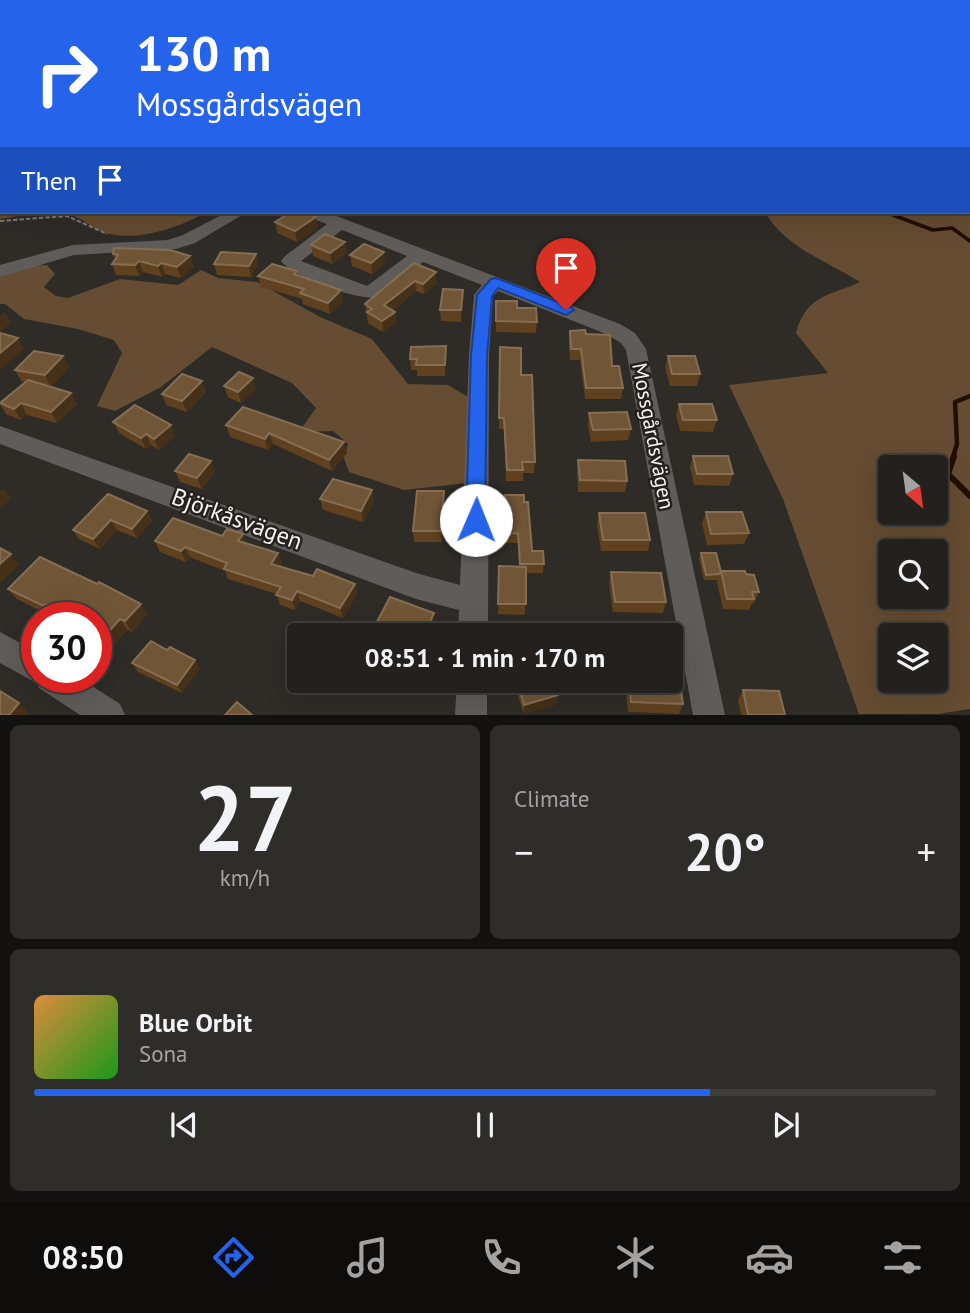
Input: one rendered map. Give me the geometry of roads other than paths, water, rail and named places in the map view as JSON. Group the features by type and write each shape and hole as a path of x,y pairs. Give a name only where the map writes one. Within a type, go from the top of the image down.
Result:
{"street":[{"path":"0,271 73,250 170,245 189,239 235,214"},
{"name":"Mossgårdsvägen","path":"316,214 496,282 613,329 628,338 636,349 709,715"},
{"path":"340,223 290,261 310,272 371,293 421,254"},
{"path":"473,623 479,356 484,295 496,282"},
{"name":"Björkåsvägen","path":"0,435 416,586 474,601"},
{"path":"0,646 21,659"},
{"path":"75,693 109,715"},
{"path":"471,715 472,693"}],"waterway":[{"path":"890,214 933,230 952,228 970,241"},
{"path":"953,457 957,444 955,402 970,396"},
{"path":"954,456 948,474 970,496"}]}
